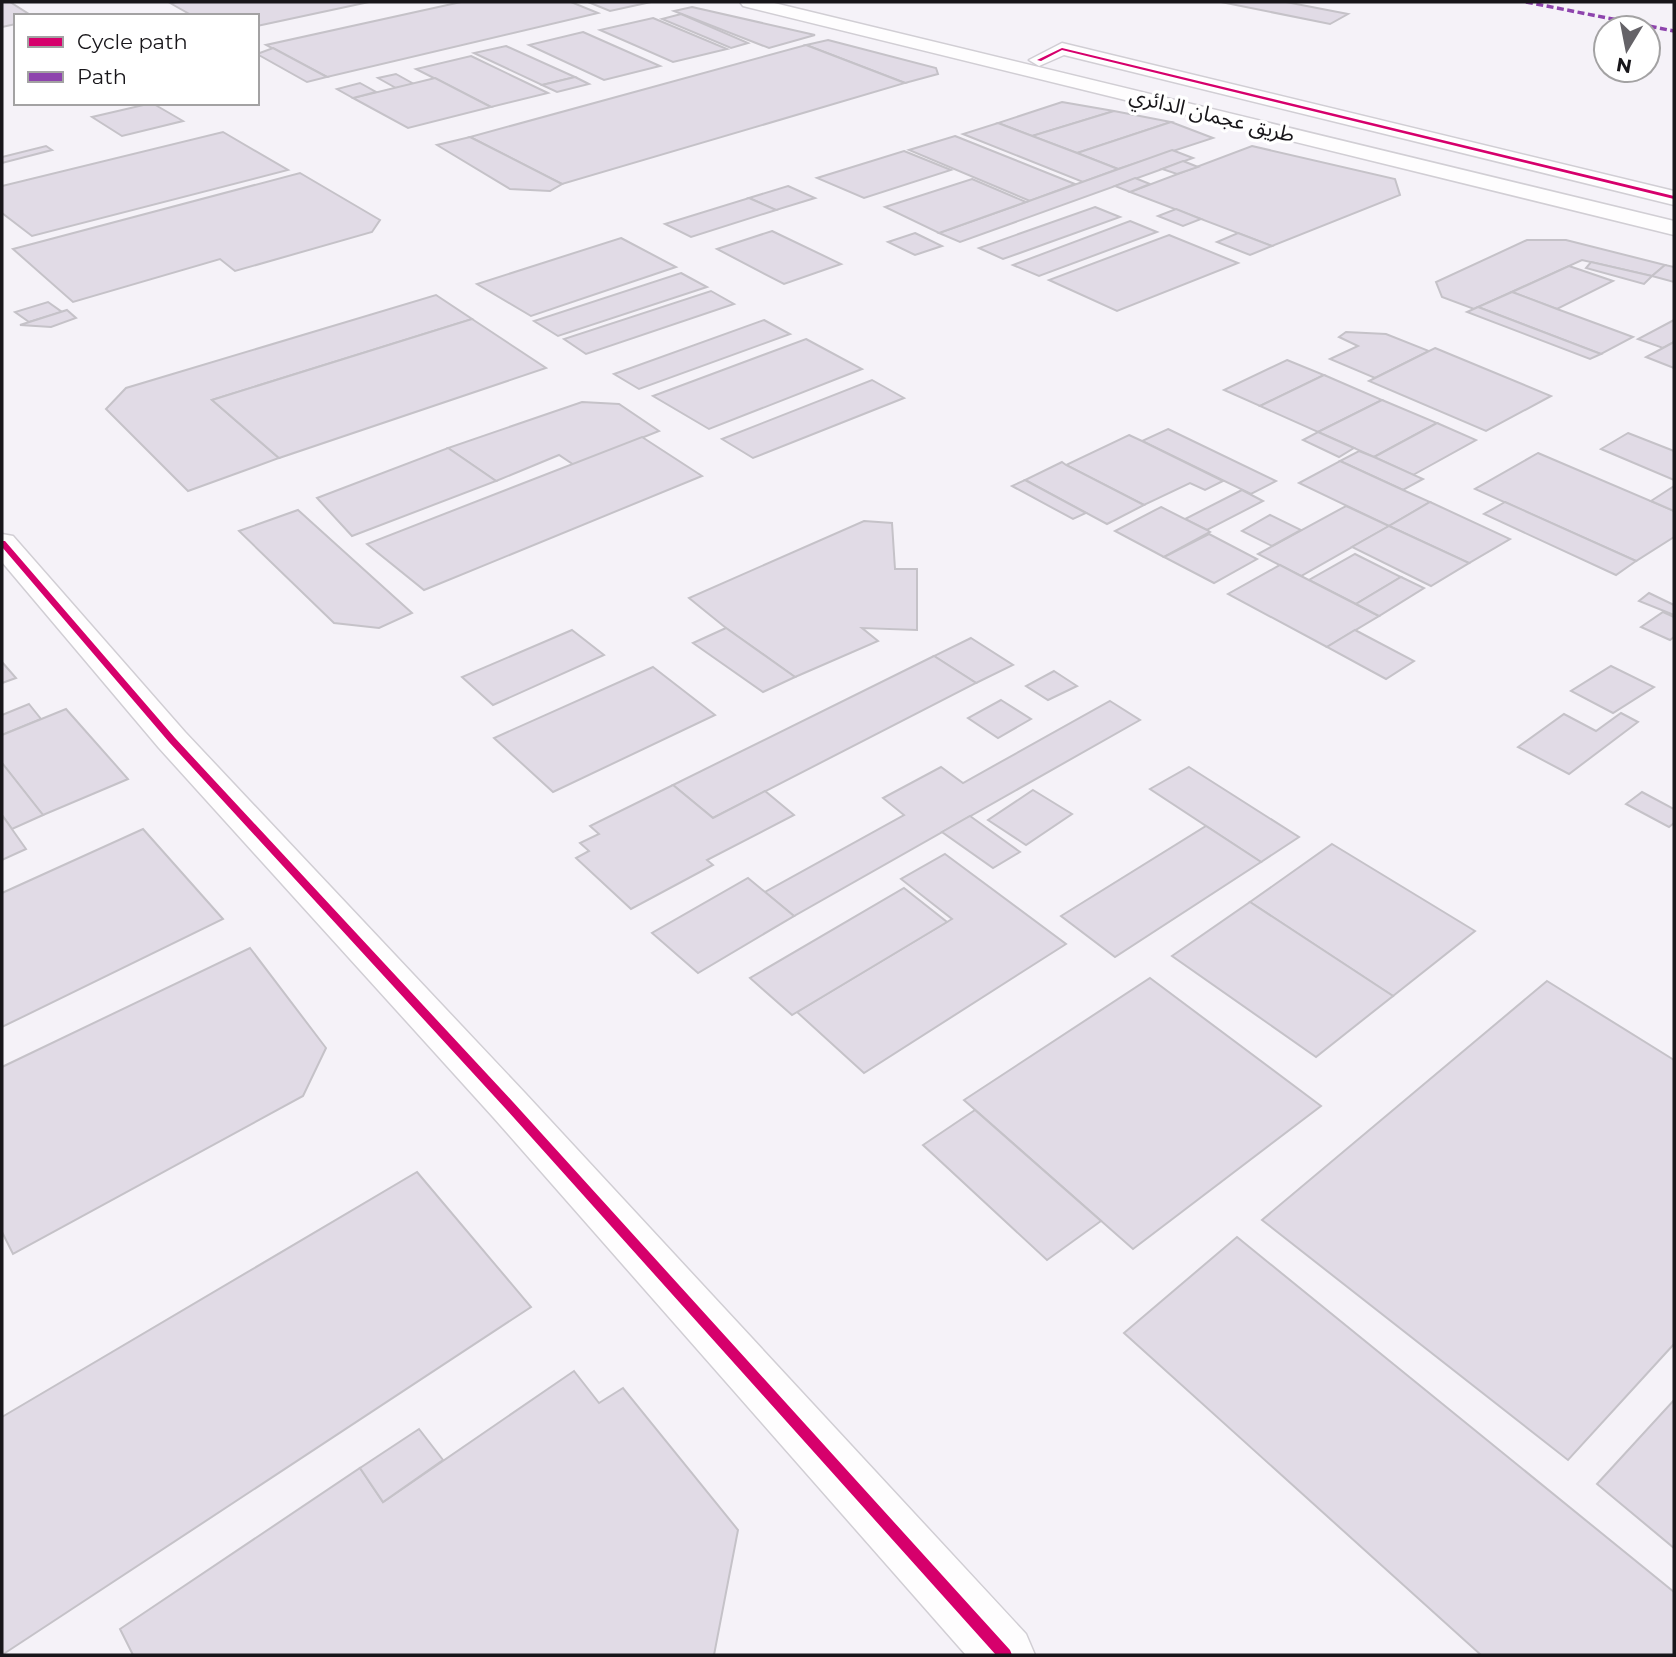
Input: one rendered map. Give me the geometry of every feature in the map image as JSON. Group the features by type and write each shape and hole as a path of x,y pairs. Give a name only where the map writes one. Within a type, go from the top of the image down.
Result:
{"main road":[{"name":"طريق عجمان الدائري","path":"749,2 1674,228"},
{"name":"طريق عجمان الدائري","path":"796,2 1674,213"},
{"path":"1040,60 1062,49 1674,198"},
{"path":"2,543 172,740 509,1105 1005,1655"}],"building":[{"path":"2,2 10,2 29,14 14,14 14,24 2,27"},
{"path":"369,2 259,26 259,14 189,14 170,3"},
{"path":"461,2 571,2 598,13 327,77 266,45"},
{"path":"588,2 651,2 610,11"},
{"path":"1221,2 1286,2 1348,14 1330,24"},
{"path":"692,7 815,35 769,48 674,11"},
{"path":"681,14 748,43 731,48 662,19"},
{"path":"653,18 727,49 673,62 600,30"},
{"path":"583,32 660,66 604,80 529,45"},
{"path":"828,40 936,68 938,74 905,83 806,45"},
{"path":"806,45 905,83 562,184 470,137"},
{"path":"506,46 575,77 542,85 474,53"},
{"path":"273,48 327,77 307,82 259,53"},
{"path":"471,56 548,93 491,107 416,69"},
{"path":"396,74 414,84 396,88 378,78"},
{"path":"575,77 589,84 557,92 542,85"},
{"path":"435,78 491,107 408,128 353,98"},
{"path":"360,83 376,92 353,98 337,89"},
{"path":"1062,102 1114,111 1032,136 998,123"},
{"path":"143,105 155,105 183,121 122,136 92,117"},
{"path":"1114,111 1171,122 1077,153 1032,136"},
{"path":"1171,122 1213,138 1118,169 1077,153"},
{"path":"998,123 1118,169 1083,182 963,134"},
{"path":"223,132 288,170 32,236 2,213 2,186"},
{"path":"955,136 1075,184 1030,201 909,150"},
{"path":"470,137 562,184 550,191 510,189 437,145"},
{"path":"46,146 52,150 2,163 2,157"},
{"path":"1252,146 1395,179 1400,195 1272,246 1130,192"},
{"path":"1172,150 1193,158 960,242 939,233"},
{"path":"904,151 951,170 864,198 817,178"},
{"path":"1183,161 1198,167 1177,174 1162,169"},
{"path":"300,173 380,220 372,232 235,271 220,259 73,302 13,249"},
{"path":"1135,178 1150,184 1130,192 1115,186"},
{"path":"972,179 1026,202 939,233 885,207"},
{"path":"788,186 815,198 776,210 749,198"},
{"path":"749,198 776,210 691,237 665,224"},
{"path":"1095,207 1120,217 1003,259 979,248"},
{"path":"1176,209 1201,219 1183,226 1158,216"},
{"path":"1130,221 1157,232 1039,276 1013,265"},
{"path":"772,231 841,264 784,284 717,249"},
{"path":"915,233 942,246 915,255 888,242"},
{"path":"1238,233 1272,246 1250,255 1217,242"},
{"path":"1169,235 1238,263 1117,311 1049,280"},
{"path":"621,238 676,267 531,316 477,284"},
{"path":"1527,240 1566,240 1665,265 1652,276 1582,260 1474,309 1442,297 1436,282"},
{"path":"1591,262 1652,276 1644,284 1586,268"},
{"path":"1665,265 1674,267 1674,282 1652,276"},
{"path":"1569,266 1613,281 1557,309 1512,292"},
{"path":"681,273 707,287 558,336 534,321"},
{"path":"711,291 734,304 586,354 564,339"},
{"path":"1512,292 1633,337 1601,354 1478,307"},
{"path":"436,295 472,319 212,400 279,458 188,491 106,409 126,388"},
{"path":"48,302 62,312 29,322 15,312"},
{"path":"1478,307 1601,354 1590,359 1467,312"},
{"path":"67,310 76,318 51,327 20,325"},
{"path":"472,319 546,368 279,458 212,400"},
{"path":"764,320 790,334 639,389 614,374"},
{"path":"1674,320 1674,342 1663,348 1638,339"},
{"path":"1346,332 1386,334 1429,351 1375,378 1330,359 1358,346 1339,337"},
{"path":"806,339 862,369 709,429 653,396"},
{"path":"1674,342 1674,368 1646,357 1663,348"},
{"path":"1435,348 1551,396 1486,431 1369,381"},
{"path":"1287,360 1324,375 1260,406 1224,390"},
{"path":"1324,375 1382,400 1318,432 1260,406"},
{"path":"872,380 904,398 753,458 722,439"},
{"path":"1382,400 1437,423 1374,457 1318,432"},
{"path":"582,402 619,404 659,431 574,465 559,455 496,481 448,448"},
{"path":"1437,423 1476,440 1413,475 1374,457"},
{"path":"1168,429 1276,481 1251,494 1142,441"},
{"path":"1318,432 1354,448 1339,457 1303,440"},
{"path":"1628,433 1674,451 1674,480 1601,449"},
{"path":"1129,435 1223,481 1205,490 1190,483 1144,505 1066,465"},
{"path":"642,437 702,476 424,590 367,544"},
{"path":"448,448 496,481 352,536 317,498"},
{"path":"1359,451 1423,479 1403,490 1340,461"},
{"path":"1538,453 1674,511 1674,537 1636,561 1475,489"},
{"path":"1340,461 1430,502 1389,526 1299,483"},
{"path":"1062,462 1144,505 1107,524 1025,480"},
{"path":"1025,480 1086,513 1073,519 1012,486"},
{"path":"1674,486 1674,511 1651,501"},
{"path":"1242,490 1263,501 1207,530 1185,519"},
{"path":"1430,502 1510,539 1469,563 1389,526"},
{"path":"1505,502 1636,561 1616,575 1484,514"},
{"path":"1346,506 1389,526 1301,576 1258,554"},
{"path":"1161,507 1210,532 1164,557 1115,531"},
{"path":"298,510 412,613 379,628 334,623 239,531"},
{"path":"1270,515 1301,530 1272,546 1242,531"},
{"path":"864,521 892,523 895,569 917,569 917,630 862,628 878,641 795,677 689,598"},
{"path":"1389,526 1469,563 1431,586 1352,547"},
{"path":"1209,534 1257,559 1214,583 1164,557"},
{"path":"1355,554 1401,577 1356,604 1309,580"},
{"path":"1280,565 1379,616 1327,647 1228,594"},
{"path":"1401,577 1424,588 1379,616 1356,604"},
{"path":"1649,593 1674,605 1674,615 1639,601"},
{"path":"1663,612 1674,617 1674,637 1670,640 1641,627"},
{"path":"726,628 795,677 763,692 693,643"},
{"path":"572,630 604,655 493,705 462,677"},
{"path":"1355,630 1414,661 1386,679 1327,647"},
{"path":"971,638 1013,665 976,683 934,656"},
{"path":"934,656 976,683 713,818 673,785"},
{"path":"2,662 16,678 2,683"},
{"path":"1611,666 1654,687 1613,713 1571,691"},
{"path":"653,667 715,715 553,792 494,738"},
{"path":"1054,671 1077,686 1048,700 1026,686"},
{"path":"1001,700 1031,719 998,738 968,718"},
{"path":"1110,701 1140,720 794,916 765,892 904,815 883,798 941,767 963,783"},
{"path":"29,704 41,719 2,735 2,715"},
{"path":"66,709 128,779 43,815 2,763 2,735"},
{"path":"1621,713 1638,722 1569,774 1518,747 1564,714 1596,731"},
{"path":"2,763 43,815 12,829 2,815"},
{"path":"1189,767 1299,837 1261,862 1150,789"},
{"path":"673,785 713,818 765,791 794,815 707,860 713,865 631,909 576,858 589,851 580,843 599,834 590,826"},
{"path":"1033,790 1072,814 1026,845 988,820"},
{"path":"1642,792 1674,809 1674,823 1669,827 1626,804"},
{"path":"2,815 26,849 2,860"},
{"path":"970,816 1020,852 993,868 942,832"},
{"path":"1206,826 1261,862 1115,957 1061,916"},
{"path":"143,829 223,919 2,1027 2,893"},
{"path":"1332,844 1475,931 1393,996 1250,902"},
{"path":"945,854 1066,944 864,1073 797,1012 952,919 901,879"},
{"path":"748,878 794,916 698,973 652,933"},
{"path":"904,888 947,922 792,1015 750,978"},
{"path":"1250,902 1393,996 1316,1057 1172,956"},
{"path":"250,948 326,1048 303,1096 13,1254 2,1232 2,1067"},
{"path":"1150,978 1321,1106 1133,1249 964,1100"},
{"path":"1547,981 1674,1060 1674,1344 1568,1460 1262,1220"},
{"path":"975,1110 1101,1221 1047,1260 923,1145"},
{"path":"417,1172 531,1307 2,1655 2,1417"},
{"path":"1237,1237 1674,1592 1674,1655 1481,1655 1124,1333"},
{"path":"574,1371 599,1403 623,1388 738,1530 714,1655 133,1655 120,1629 360,1468 383,1502"},
{"path":"1674,1400 1674,1548 1597,1484"},
{"path":"419,1429 443,1460 383,1502 360,1468"}],"marked path":[{"path":"1526,2 1674,31"}],"cycle path":[{"path":"1039,60 1062,49 1674,198"},
{"path":"2,543 172,740 509,1105 1005,1655"}]}
